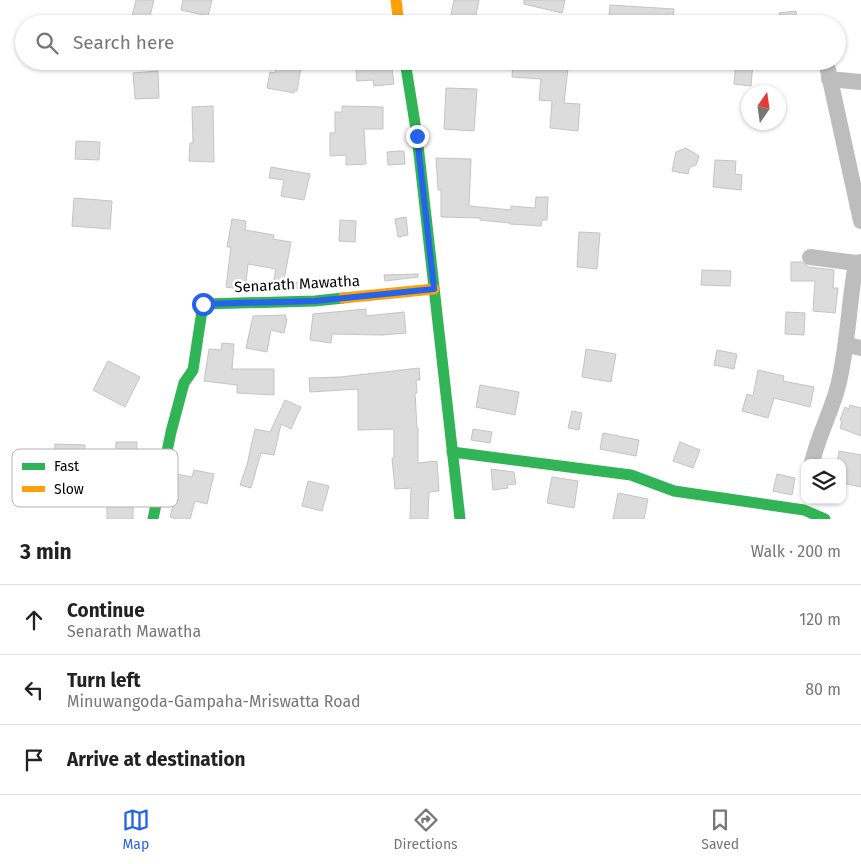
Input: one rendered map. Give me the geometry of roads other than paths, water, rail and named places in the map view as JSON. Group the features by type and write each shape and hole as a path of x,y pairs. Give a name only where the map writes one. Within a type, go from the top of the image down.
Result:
{"street":[{"path":"396,0 398,15"},
{"path":"406,70 417,136 460,519"},
{"path":"828,70 861,220"},
{"path":"829,79 861,82"},
{"path":"810,257 859,262 854,346 813,459"},
{"name":"Senarath Mawatha","path":"167,449 184,383 193,370 203,304 315,301 434,289"},
{"path":"452,452 631,475 674,491 804,505 825,519"}]}
